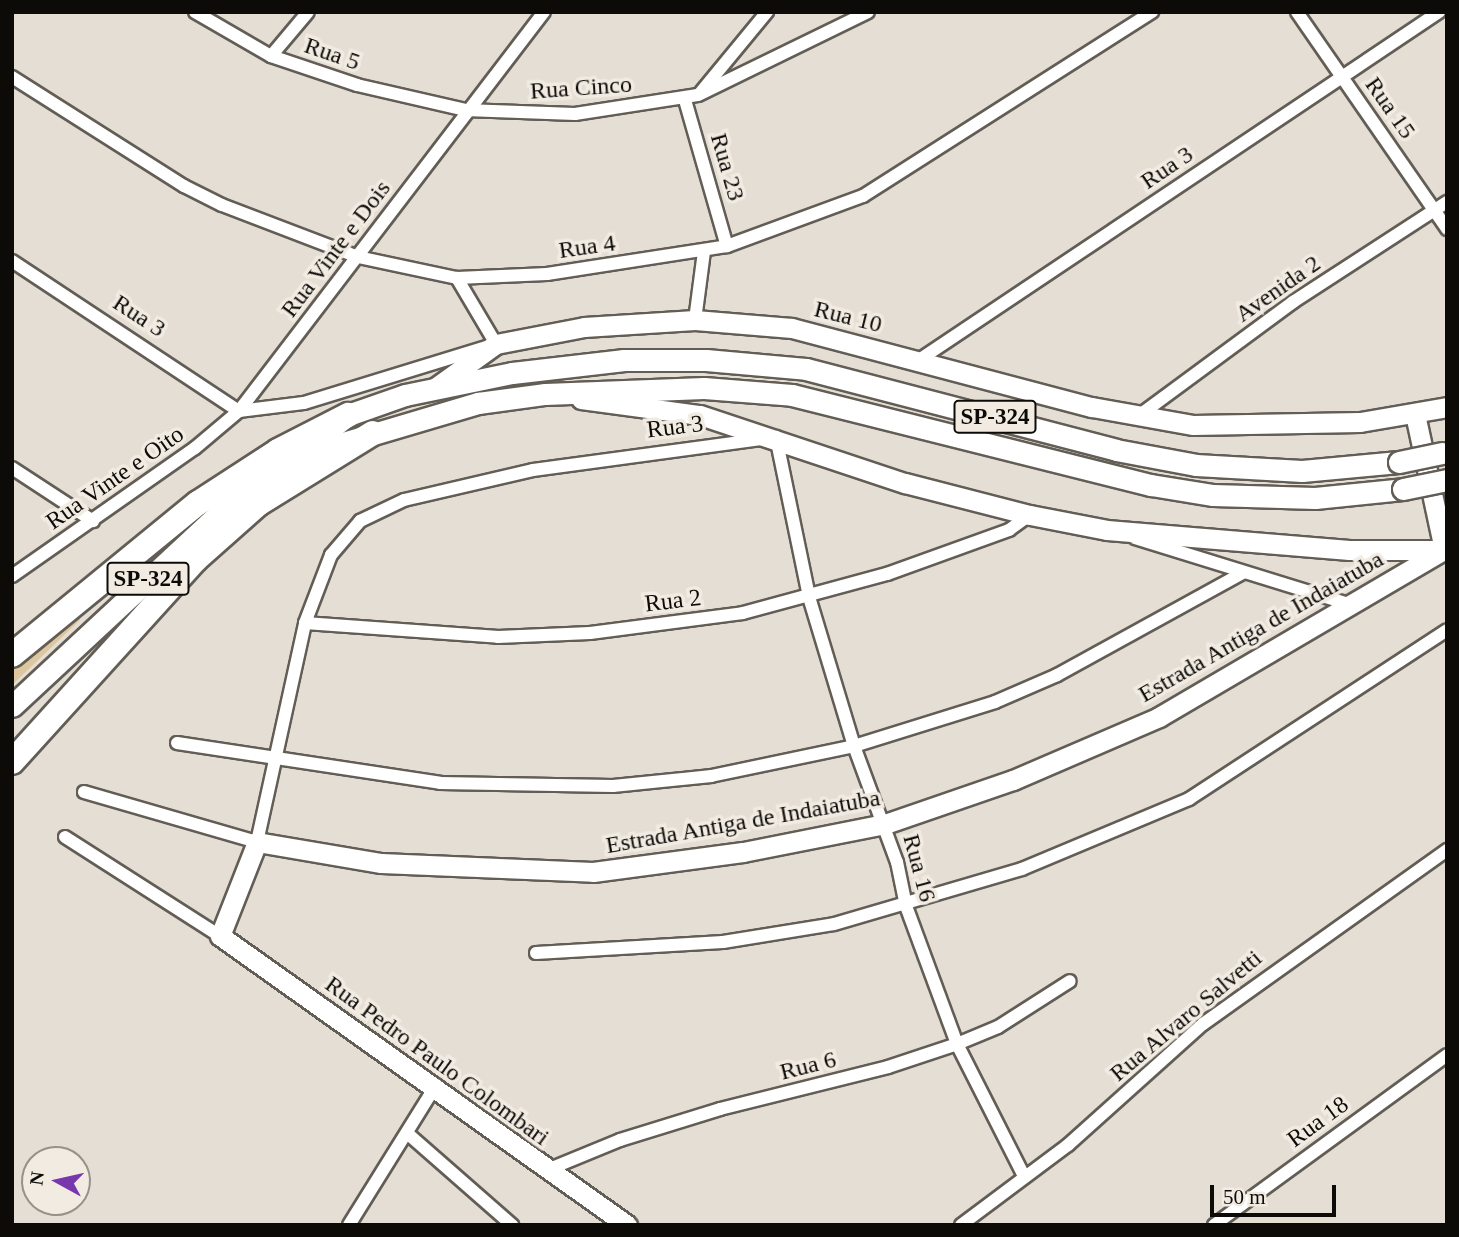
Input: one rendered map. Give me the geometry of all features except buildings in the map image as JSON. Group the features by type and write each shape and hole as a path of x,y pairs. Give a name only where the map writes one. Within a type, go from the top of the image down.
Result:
{"highway":[{"name":"SP-324","path":"12,706 211,520 348,415 432,390 512,373 602,362 764,363 855,380 1116,450 1196,465 1303,471 1399,462 1445,452"},
{"name":"SP-324","path":"290,458 478,403 545,394 647,387 792,395 1138,482 1213,495 1315,498 1403,489 1447,480"},
{"path":"12,655 198,503 278,450 348,415"},
{"path":"12,762 195,560 258,504 373,432"}],"main road":[{"name":"Rua 10","path":"496,344 584,327 695,320 792,328 1137,417 1237,427 1360,422 1447,407"},
{"path":"432,390 496,344"},
{"path":"545,394 700,415 776,437"},
{"path":"1107,530 1349,550 1446,550 1415,414"},
{"name":"Rua 3","path":"776,437 905,483 1030,515 1107,530"},
{"name":"Estrada Antiga de Indaiatuba","path":"257,842 381,863 593,872 743,852 885,824 1013,780 1159,717 1345,603 1446,550"},
{"path":"220,936 257,842"},
{"name":"Rua Pedro Paulo Colombari","path":"220,936 436,1086 546,1170 627,1225"}],"street":[{"name":"Rua 5","path":"195,12 271,56 357,85 465,110"},
{"path":"271,56 307,12"},
{"name":"Rua Vinte e Dois","path":"239,411 358,257 465,110 544,12"},
{"path":"698,95 767,12"},
{"name":"Rua Cinco","path":"465,110 575,114 685,100 868,12"},
{"name":"Rua 4","path":"12,77 194,191 358,257 457,278 547,274 704,252 727,246 884,185 1152,12"},
{"name":"Rua 15","path":"1297,12 1447,229"},
{"name":"Rua 3","path":"919,360 1439,12"},
{"name":"Rua 23","path":"685,100 727,246"},
{"name":"Avenida 2","path":"1137,417 1293,302 1447,202"},
{"path":"695,320 704,252"},
{"name":"Rua 3","path":"12,261 239,411"},
{"path":"457,278 496,344"},
{"name":"Rua 10","path":"239,411 304,403 496,344"},
{"name":"Rua Vinte e Oito","path":"12,576 93,521 239,411"},
{"name":"Rua 3","path":"257,842 305,623 331,555 348,531 377,511 533,470 776,437"},
{"name":"Rua 16","path":"776,437 809,597 854,746 885,824 906,906 957,1044 1024,1176"},
{"path":"12,468 93,521"},
{"name":"Rua 2","path":"305,623 498,637 590,633 743,613 809,597 984,539 1030,515"},
{"name":"Rua 3","path":"1107,530 1345,603"},
{"path":"177,743 274,761 440,783 613,786 711,776 854,746 995,702 1057,675 1244,572"},
{"path":"536,953 723,942 906,906 1022,869 1189,799 1447,630"},
{"path":"85,792 257,842"},
{"path":"65,837 220,936"},
{"name":"Rua Alvaro Salvetti","path":"961,1225 1068,1145 1203,1024 1447,850"},
{"name":"Rua 6","path":"546,1170 620,1140 708,1113 888,1067 957,1044 998,1027 1070,981"},
{"name":"Rua 18","path":"1214,1225 1447,1055"},
{"path":"349,1225 436,1086"},
{"path":"407,1133 512,1225"}],"shaded area":[{"path":"81,612 80,620 12,685 12,665"}]}
